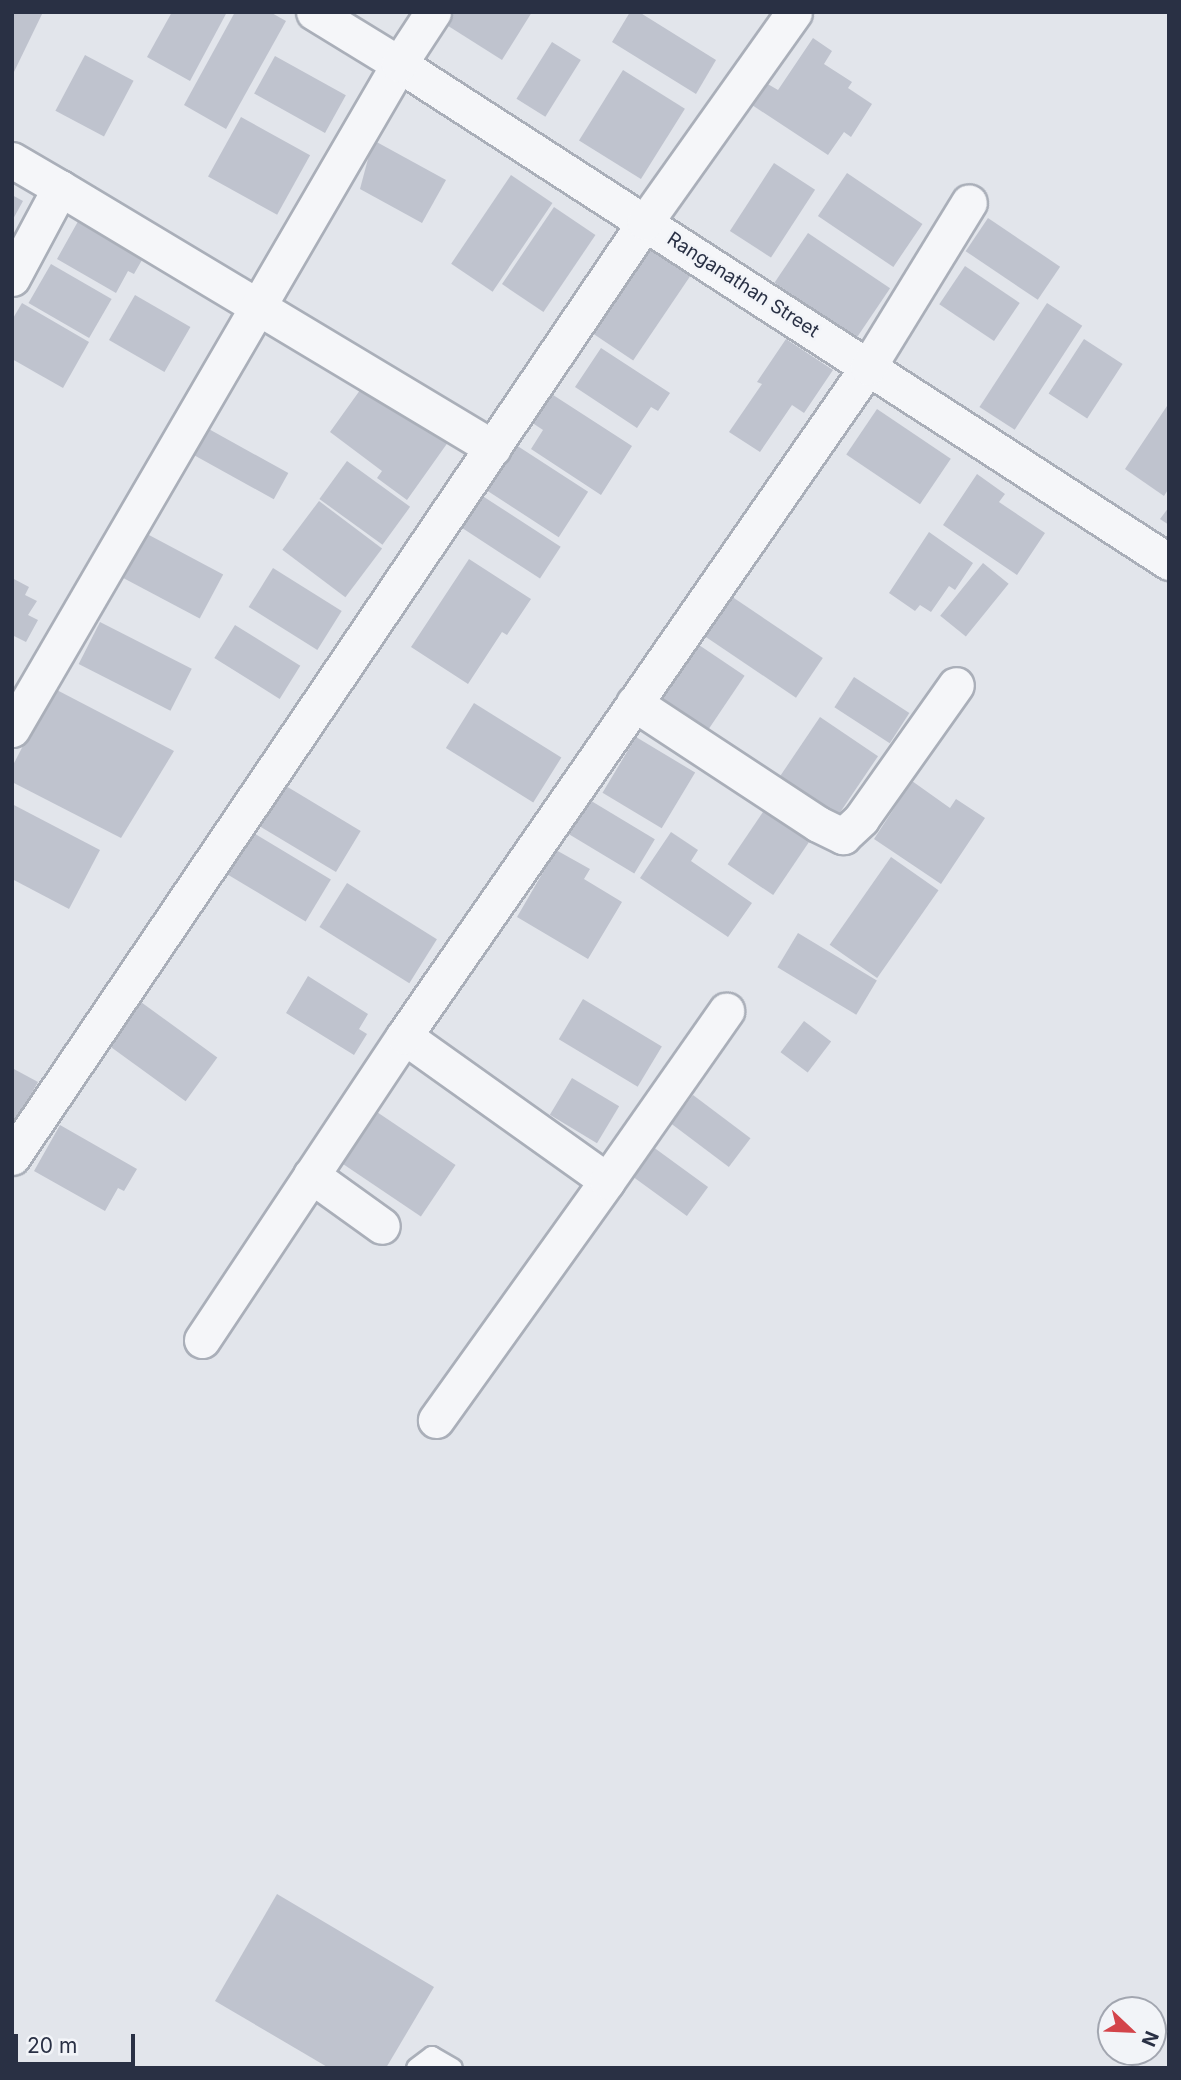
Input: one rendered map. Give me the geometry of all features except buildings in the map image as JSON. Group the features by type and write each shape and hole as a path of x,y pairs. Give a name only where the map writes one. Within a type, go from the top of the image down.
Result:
{"street":[{"name":"Ranganathan Street","path":"314,12 645,222 1169,562"},
{"path":"12,729 399,64 433,12"},
{"path":"12,1157 645,222 794,12"},
{"path":"12,160 493,448"},
{"path":"12,278 60,188"},
{"path":"202,1340 404,1036 868,367 969,201"},
{"path":"634,704 818,824 843,836 861,819 956,685"},
{"path":"436,1420 726,1011"},
{"path":"404,1036 607,1181"},
{"path":"311,1175 382,1226"}],"lane":[{"path":"416,2068 432,2056 453,2068"}]}
